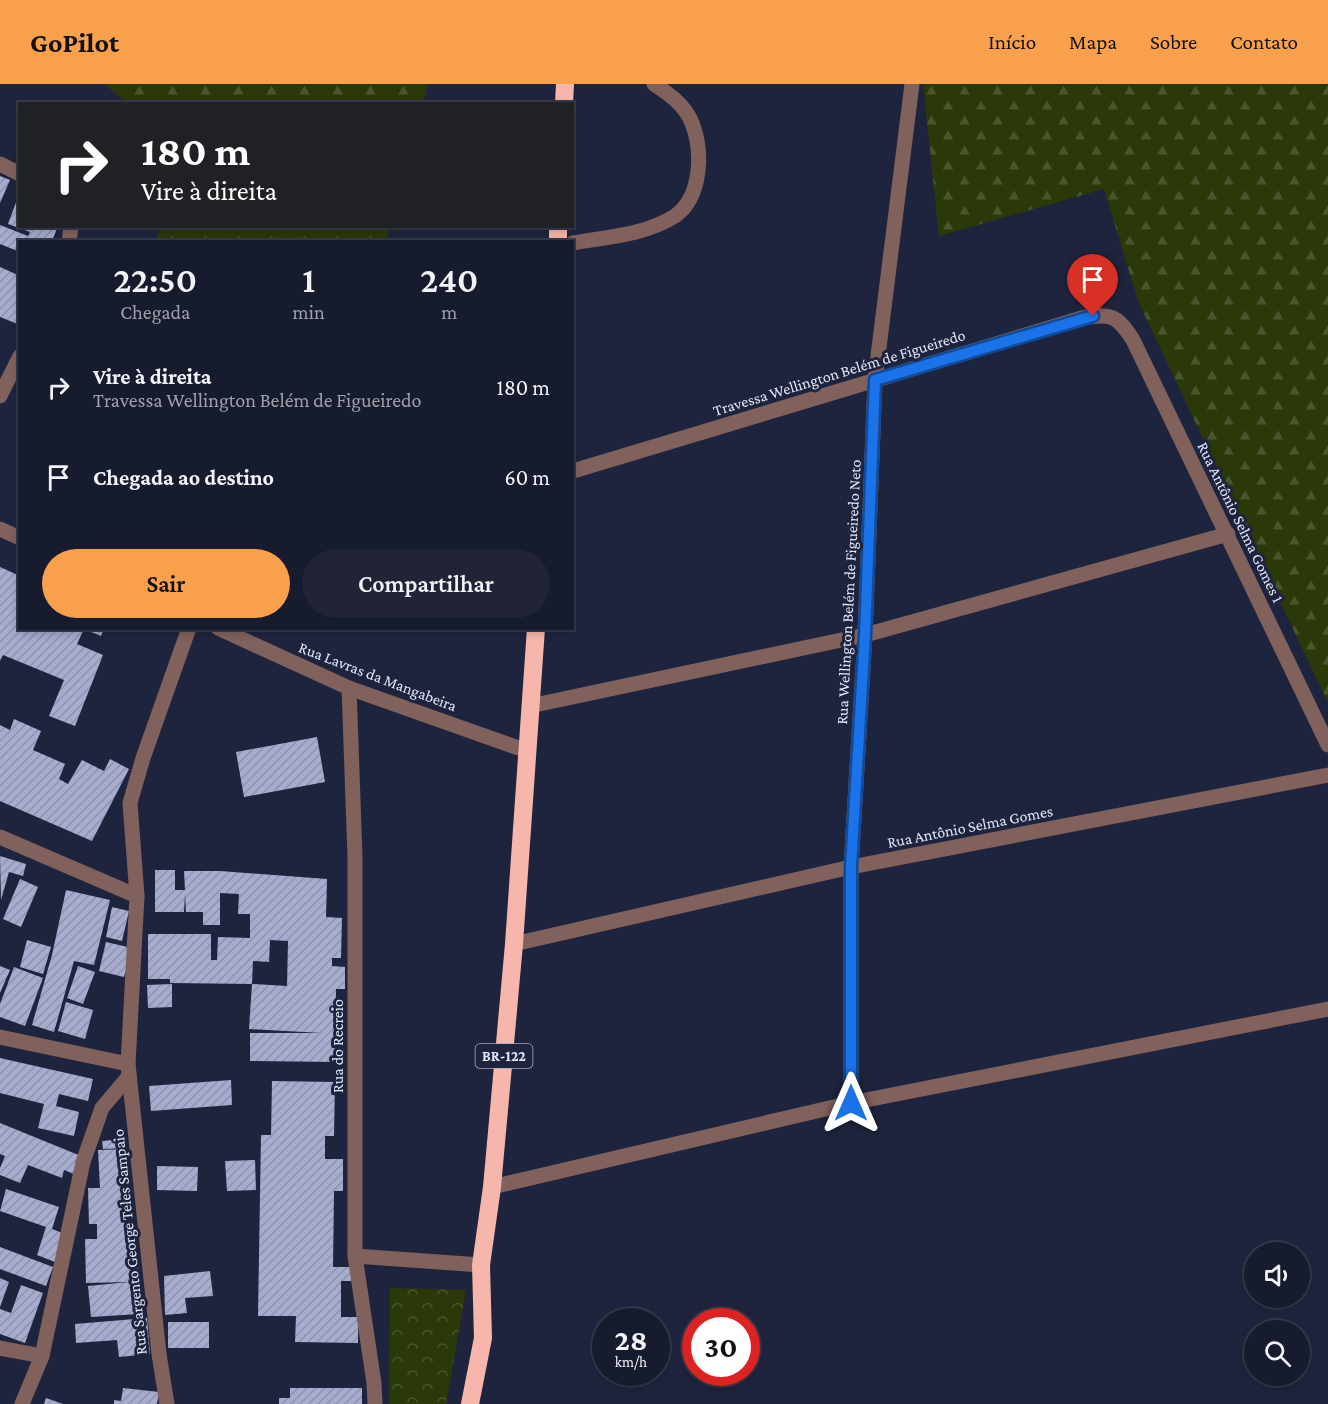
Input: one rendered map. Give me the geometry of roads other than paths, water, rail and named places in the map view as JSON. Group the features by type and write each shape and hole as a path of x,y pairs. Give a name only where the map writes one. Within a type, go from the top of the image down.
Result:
{"highway":[{"path":"564,102 565,84"},
{"name":"BR-122","path":"470,1404 483,1338 481,1265 492,1187 514,944 536,630"}],"street":[{"path":"574,243 644,230 676,215 693,194 699,157 692,122 674,97 654,84"},
{"name":"Rua Wellington Belém de Figueiredo Neto","path":"851,1103 851,867 865,635 875,380 912,84"},
{"path":"0,164 18,173"},
{"name":"Travessa Wellington Belém de Figueiredo","path":"574,471 1082,318 1103,315 1117,319"},
{"name":"Rua Antônio Selma Gomes 1","path":"1117,319 1133,340 1328,744"},
{"path":"0,396 18,360"},
{"path":"0,529 18,537"},
{"path":"530,706 865,635 1228,534"},
{"name":"Rua Sargento George Teles Sampaio","path":"166,1404 129,1070 137,896 130,802 143,758 188,630"},
{"name":"Rua Lavras da Mangabeira","path":"222,630 349,688 527,750"},
{"name":"Rua do Recreio","path":"349,688 355,868 356,1256 375,1404"},
{"name":"Rua Antônio Selma Gomes","path":"514,944 851,867 1328,775"},
{"path":"0,837 137,896"},
{"path":"492,1187 851,1103 1328,1009"},
{"path":"0,1037 129,1070"},
{"name":"Rua Sargento George Teles Sampaio","path":"22,1404 42,1356 83,1162 102,1108 129,1070"},
{"path":"356,1256 481,1265"},
{"path":"0,1348 42,1356"}]}
